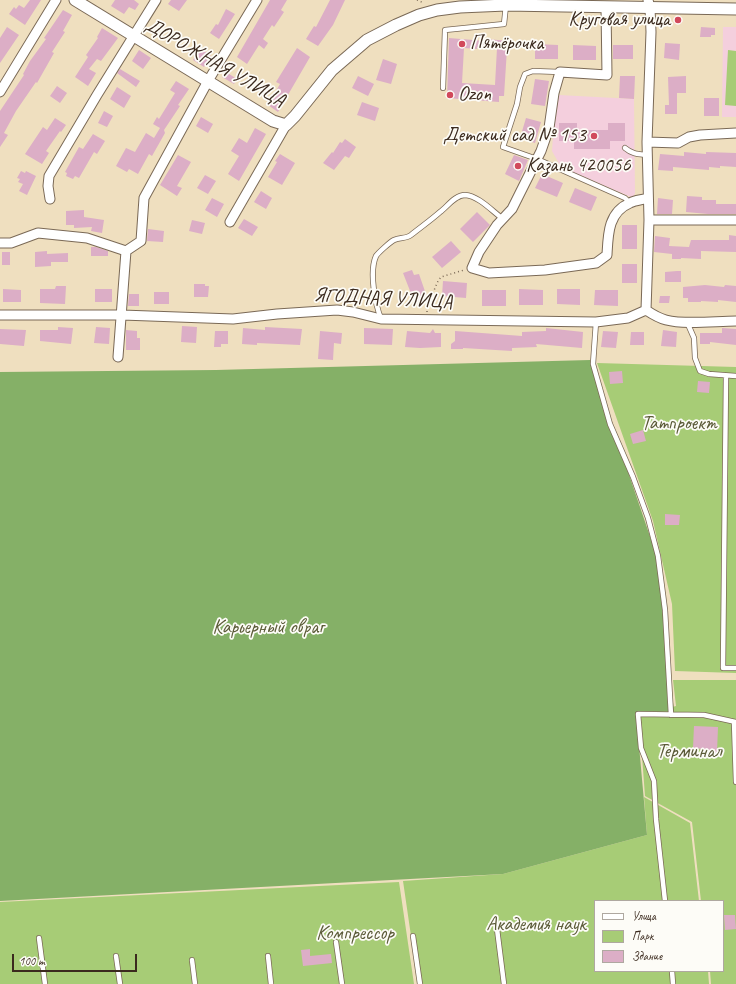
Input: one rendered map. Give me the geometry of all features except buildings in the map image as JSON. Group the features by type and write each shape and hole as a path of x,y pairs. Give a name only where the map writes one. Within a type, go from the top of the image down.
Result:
{"street":[{"path":"0,92 56,0"},
{"name":"ДОРОЖНАЯ УЛИЦА","path":"75,0 273,121 286,125 332,70 367,40 419,15 449,6 506,5 606,8 649,4 736,9"},
{"path":"50,199 48,186 49,176 156,0"},
{"path":"126,251 141,240 144,198 208,81 257,0"},
{"path":"649,4 651,32 647,142 649,220 646,310 666,320 736,321"},
{"path":"606,8 607,74 560,72 554,94 549,128 537,159 512,209 479,252 472,268 488,273 545,270 596,263 607,255 608,234 612,219 618,210 630,203 648,198"},
{"path":"230,222 286,125"},
{"path":"647,142 678,143 695,136 736,133"},
{"path":"649,220 736,220"},
{"path":"0,243 11,243 38,233 87,238 126,251"},
{"path":"118,357 126,251"},
{"name":"ЯГОДНАЯ УЛИЦА","path":"0,315 122,315 233,319 337,310 353,312 381,319 596,322 628,318 646,310"}],"lane":[{"path":"443,88 445,30 504,24 506,5"},
{"path":"560,72 533,71 525,74 503,147 537,159 625,198 630,203"},
{"path":"625,148 629,152 647,155"},
{"path":"381,319 377,308 373,274 374,263 377,254 394,240 407,238 462,195 471,196 478,200 503,219"},
{"path":"686,321 694,338 695,358 700,371 709,374 736,376"},
{"path":"596,322 593,364 610,424 636,484 648,518 658,556 665,610 671,715"},
{"path":"726,376 724,668 736,668"},
{"path":"665,900 656,819 654,781 640,748 638,714 704,716 735,722 736,782"},
{"path":"497,929 504,984"},
{"path":"413,936 420,984"},
{"path":"39,938 45,984"},
{"path":"336,942 342,984"},
{"path":"116,956 120,984"},
{"path":"268,956 271,984"},
{"path":"192,960 195,984"},
{"path":"672,972 673,984"}],"path":[{"path":"427,320 427,307 438,281 442,277 472,268"}],"shaded area":[{"path":"723,27 736,27 736,117 722,117"},
{"name":"Детский сад № 153","path":"559,95 634,99 635,193 633,198 561,167 552,151 554,120"}],"green space":[{"path":"728,50 736,51 736,106 725,105"},
{"name":"Карьерный овраг","path":"590,360 656,554 674,711 636,712 647,835 503,874 0,901 0,372 216,370"},
{"name":"Татпроект","path":"597,363 736,367 736,673 675,671 672,604 653,521"},
{"name":"Терминал","path":"673,680 736,680 736,984 711,984 710,972 724,972 724,900 701,900 692,822 645,796 639,716 676,706"},
{"name":"Академия наук","path":"644,797 690,823 699,900 594,900 594,972 708,972 709,984 418,984 403,881 503,874 647,835"},
{"name":"Компрессор","path":"399,882 414,984 0,984 0,902"}],"place":[{"name":"Круговая улица","path":"678,20"},
{"name":"Пятёрочка","path":"462,44"},
{"name":"Ozon","path":"450,95"},
{"name":"Детский сад № 153","path":"594,136"},
{"name":"Казань 420056","path":"518,166"}]}
